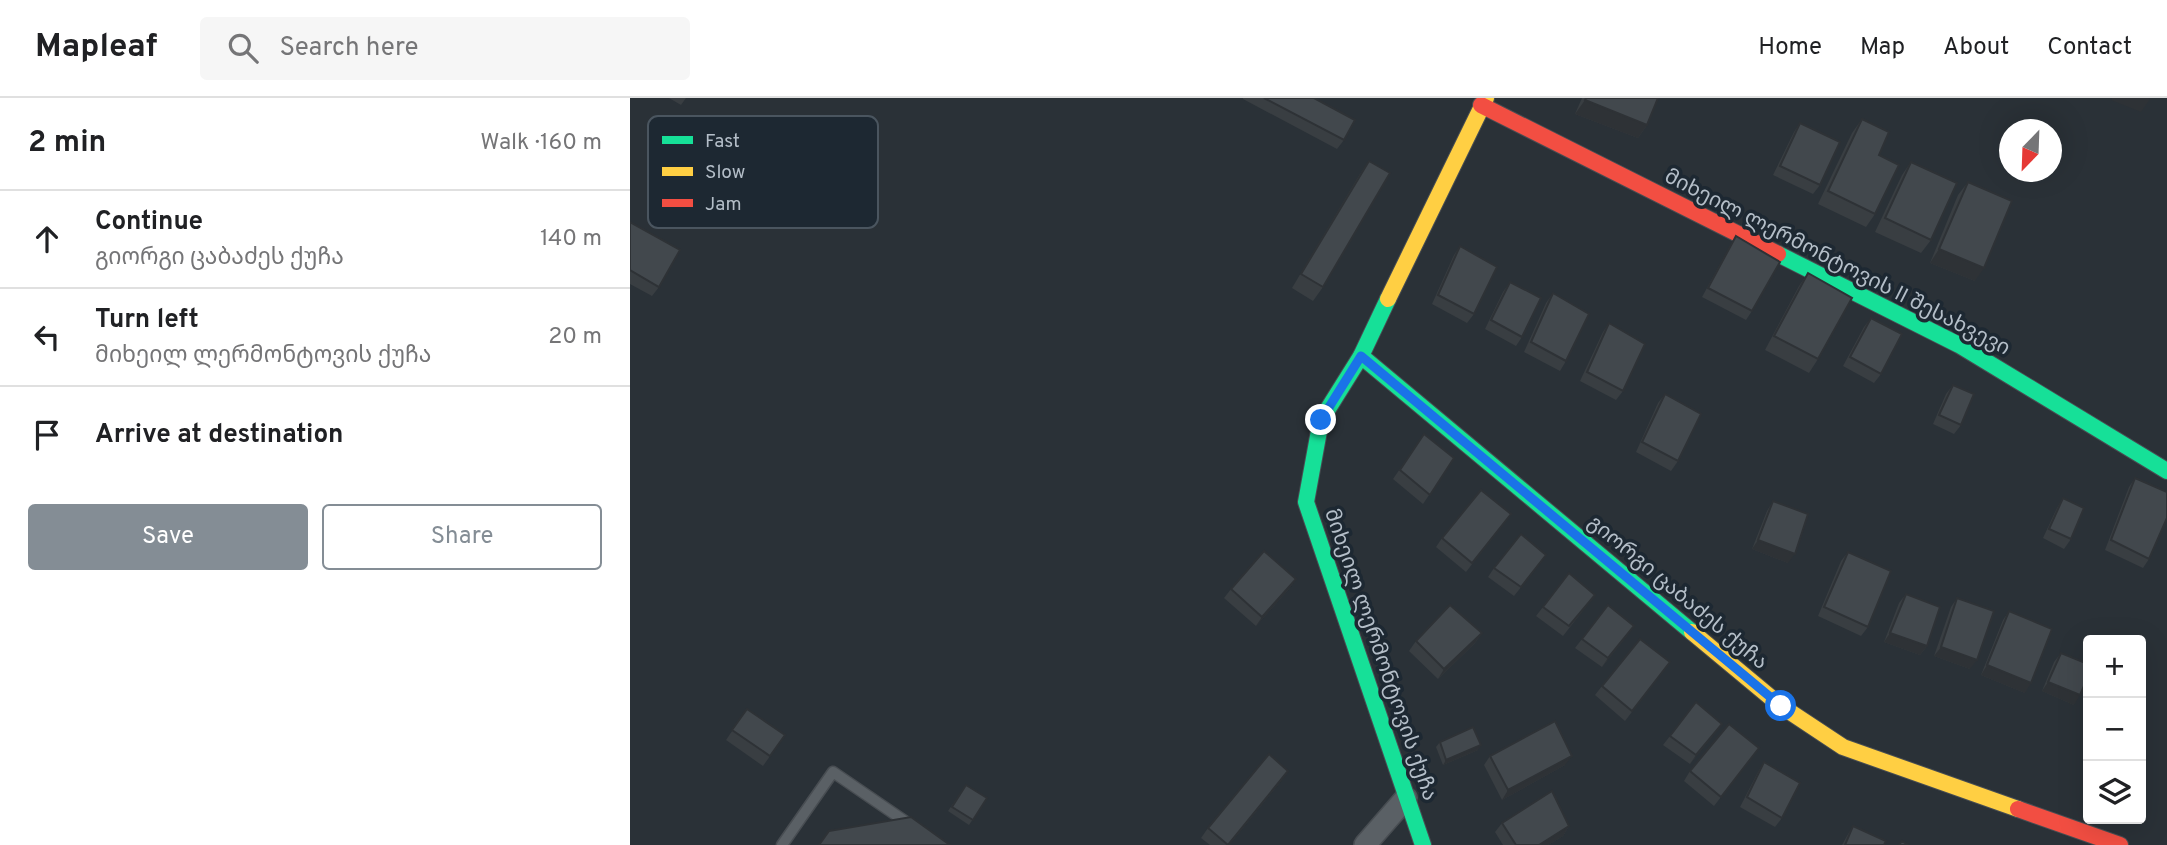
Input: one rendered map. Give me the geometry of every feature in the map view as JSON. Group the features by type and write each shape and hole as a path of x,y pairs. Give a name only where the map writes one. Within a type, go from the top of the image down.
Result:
{"street":[{"name":"მიხეილ ლერმონტოვის ქუჩა","path":"1423,845 1306,502 1321,420 1361,356 1484,101"},
{"name":"მიხეილ ლერმონტოვის II შესახვევი","path":"1484,101 1959,345 2167,471"},
{"name":"გიორგი ცაბაძეს ქუჩა","path":"1361,356 1781,706 1843,747 2120,845"},
{"path":"1365,845 1406,798"}],"lane":[{"path":"782,845 833,772 919,830"}],"building":[{"path":"1264,98 1314,98 1355,120 1344,140"},
{"path":"1658,98 1647,125 1585,100"},
{"path":"1862,119 1889,132 1879,155 1899,165 1875,214 1828,191"},
{"path":"1800,123 1840,142 1820,185 1780,166"},
{"path":"1369,161 1390,173 1323,287 1301,274"},
{"path":"1911,162 1957,183 1931,240 1885,218"},
{"path":"1968,182 2012,201 1984,268 1939,249"},
{"path":"630,222 680,250 659,287 630,270"},
{"path":"1736,236 1780,262 1752,311 1708,288"},
{"path":"1460,246 1497,267 1474,314 1438,295"},
{"path":"1808,273 1852,298 1818,359 1774,336"},
{"path":"1510,282 1541,298 1522,337 1491,320"},
{"path":"1553,293 1589,314 1566,361 1531,342"},
{"path":"1871,318 1902,334 1881,374 1850,357"},
{"path":"1609,323 1645,344 1623,391 1587,372"},
{"path":"1953,385 1974,394 1961,425 1939,415"},
{"path":"1665,394 1701,414 1678,461 1642,442"},
{"path":"1424,434 1454,458 1430,495 1400,470"},
{"path":"2135,478 2167,492 2167,518 2149,559 2111,540"},
{"path":"1481,490 1511,514 1472,563 1442,538"},
{"path":"2063,498 2084,508 2071,539 2049,529"},
{"path":"1773,501 1808,514 1795,554 1758,540"},
{"path":"1521,534 1546,555 1521,587 1494,568"},
{"path":"1264,551 1296,579 1262,617 1231,589"},
{"path":"1848,552 1891,571 1868,627 1824,607"},
{"path":"1569,573 1595,595 1569,626 1543,607"},
{"path":"1906,594 1940,607 1927,646 1890,633"},
{"path":"1957,598 1994,611 1977,660 1941,647"},
{"path":"1450,605 1482,633 1444,669 1416,641"},
{"path":"1608,605 1634,626 1608,658 1582,639"},
{"path":"2009,611 2052,629 2031,683 1987,665"},
{"path":"1640,639 1670,662 1632,711 1602,686"},
{"path":"2061,653 2083,662 2083,688 2080,695 2048,682"},
{"path":"1696,702 1722,724 1696,755 1670,736"},
{"path":"747,709 785,735 770,756 732,730"},
{"path":"1555,721 1572,756 1508,790 1490,756"},
{"path":"1729,724 1759,748 1721,797 1690,771"},
{"path":"1473,727 1481,745 1446,760 1440,742"},
{"path":"1269,754 1288,771 1228,845 1208,828"},
{"path":"1764,762 1800,783 1782,818 1747,797"},
{"path":"966,785 987,798 973,820 952,807"},
{"path":"1552,791 1569,826 1539,845 1516,845 1502,823"},
{"path":"911,817 950,845 819,845 829,831"},
{"path":"1853,826 1886,841 1884,845 1845,845"}],"traffic: fast":[{"path":"1778,254 1959,345 2167,471"},
{"path":"1388,299 1361,356 1321,420 1306,502 1423,845"},
{"path":"1361,356 1692,632"}],"traffic: slow":[{"path":"1388,299 1486,98"},
{"path":"1692,632 1781,706 1843,747 2018,809"}],"traffic: jam":[{"path":"1481,105 1778,254"},
{"path":"2018,809 2120,845"}],"route":[{"path":"1321,420 1361,356 1781,706"}]}
